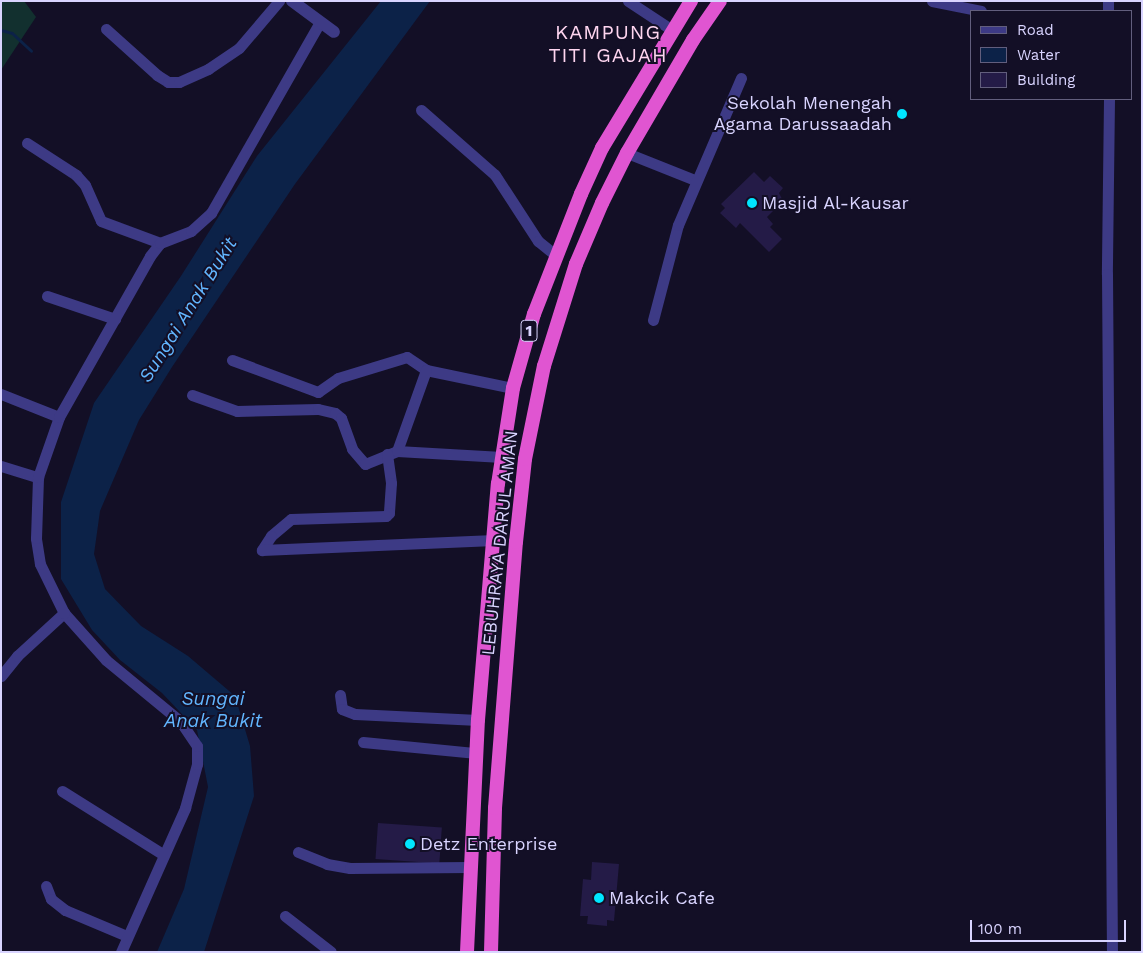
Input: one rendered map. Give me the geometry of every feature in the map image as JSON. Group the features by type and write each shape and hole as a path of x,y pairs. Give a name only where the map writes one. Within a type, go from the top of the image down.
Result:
{"highway":[{"name":"LEBUHRAYA DARUL AMAN","path":"467,952 476,754 484,645 502,457 513,388 555,255 602,148 691,1"},
{"name":"LEBUHRAYA DARUL AMAN","path":"491,952 492,868 506,668 522,486 544,366 576,264 627,153 720,1"},
{"path":"484,645 501,635 510,619"},
{"path":"480,696 486,678 506,668"}],"street":[{"path":"106,29 157,75 168,82 179,82 208,69 239,48 279,1"},
{"path":"292,1 334,32"},
{"path":"628,1 672,30"},
{"path":"932,1 976,10"},
{"path":"121,952 126,936 164,855 194,782 196,746 180,721 106,660 64,613 40,564 36,538 38,477 59,417 160,243 191,230 211,213 320,22"},
{"path":"653,320 678,225 695,180 741,78"},
{"path":"1109,100 1107,284 1112,952"},
{"path":"421,110 495,175 538,241 555,255"},
{"path":"27,143 76,175 85,185 101,221 160,243"},
{"path":"627,153 695,180"},
{"path":"47,296 115,318"},
{"path":"232,360 318,392 338,378 391,360 407,357 426,370 513,388"},
{"path":"426,370 392,453 389,513 386,516 291,519 265,542 263,551 494,540"},
{"path":"1,394 59,417"},
{"path":"192,395 236,411 327,410 341,418 358,460 373,464 392,453 502,457"},
{"path":"1,466 38,477"},
{"path":"1,676 18,656 64,613"},
{"path":"340,695 342,709 355,714 478,720"},
{"path":"363,742 476,754"},
{"path":"62,791 164,855"},
{"path":"298,852 327,864 350,868 470,866"},
{"path":"46,886 57,905 126,936"},
{"path":"285,916 331,952"}],"green space":[{"path":"1,1 24,1 36,17 1,70"}],"water":[{"name":"Sungai Anak Bukit","path":"381,1 430,1 295,184 172,367 139,420 100,511 94,554 105,589 141,626 188,656 235,696 250,746 254,796 204,952 157,952 184,889 208,787 197,730 162,693 120,660 92,630 61,579 61,502 94,403 181,276 257,156"}],"building":[{"name":"Masjid Al-Kausar","path":"754,172 764,182 770,176 783,188 779,193 783,201 767,217 773,224 770,227 782,239 769,252 740,223 736,228 720,213 725,208 721,204"},
{"name":"Detz Enterprise","path":"378,823 442,827 439,863 375,859"},
{"name":"Makcik Cafe","path":"592,862 619,864 614,921 607,920 607,926 587,924 588,916 580,916 583,879 591,880"}],"waterway":[{"path":"1,30 12,33 31,51"}],"place":[{"name":"Sekolah Menengah Agama Darussaadah","path":"902,114"},
{"name":"Masjid Al-Kausar","path":"752,203"},
{"name":"Detz Enterprise","path":"410,844"},
{"name":"Makcik Cafe","path":"599,898"}],"district":[{"name":"KAMPUNG TITI GAJAH","path":"608,44"}]}
